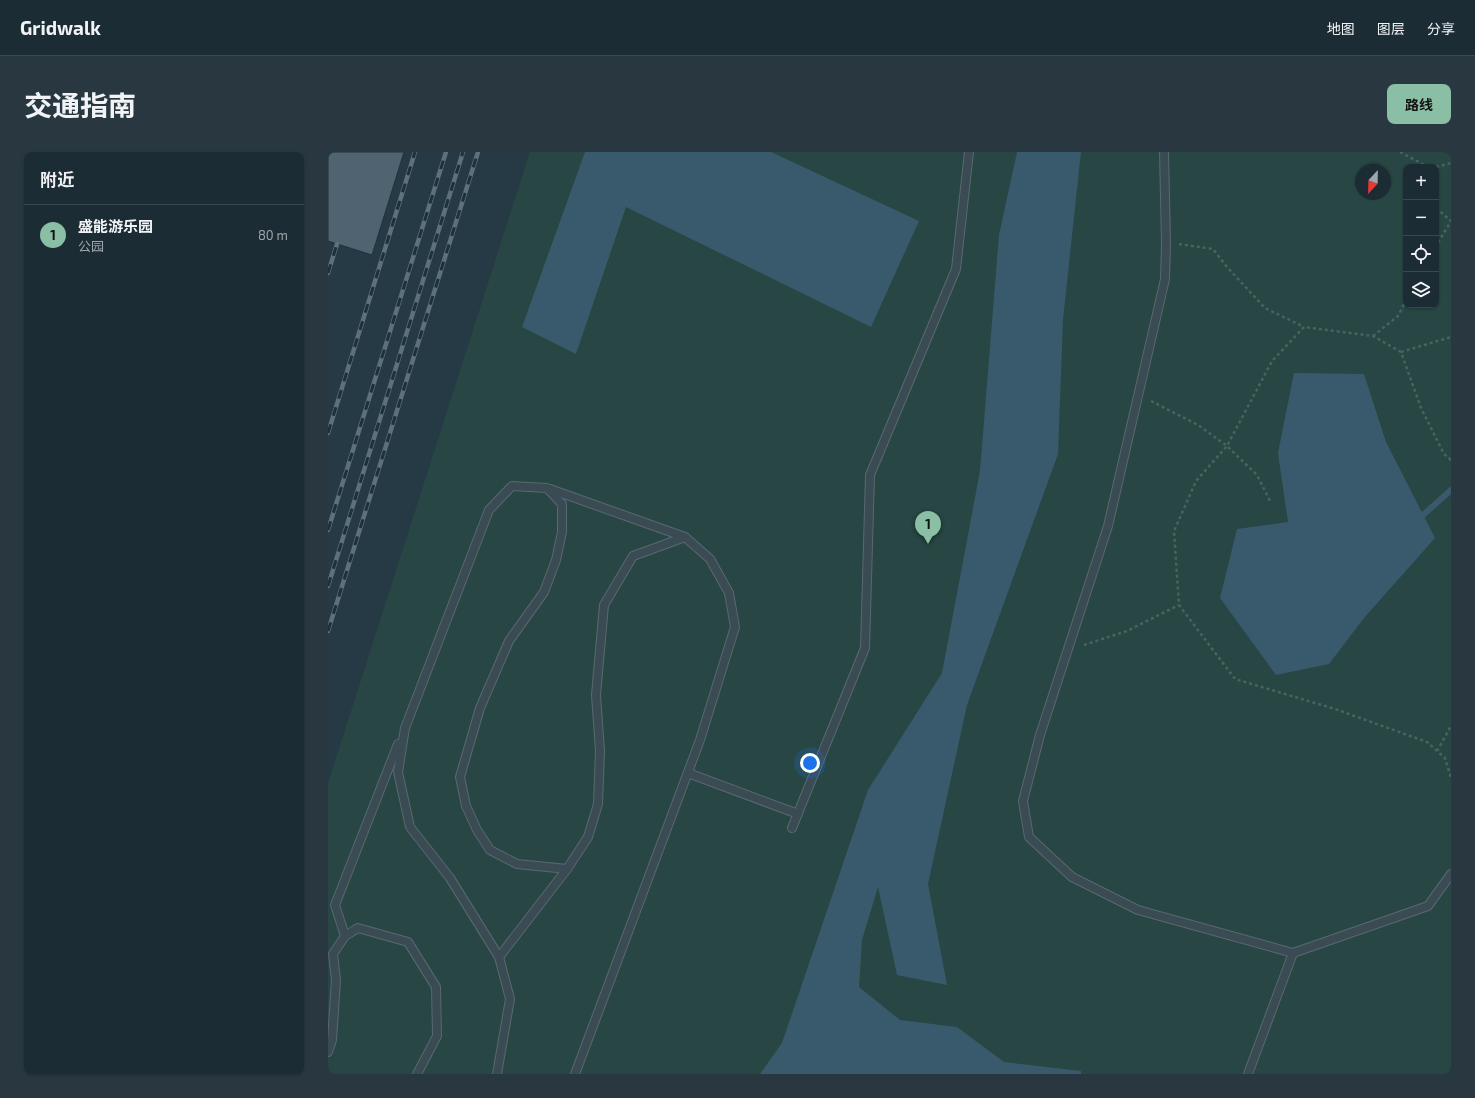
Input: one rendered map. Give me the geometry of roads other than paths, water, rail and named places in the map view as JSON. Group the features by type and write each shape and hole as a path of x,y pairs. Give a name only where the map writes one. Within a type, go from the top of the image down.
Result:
{"lane":[{"path":"792,828 865,648 870,475 956,269 969,152"},
{"path":"1164,152 1166,243 1165,278 1108,526 1040,735 1023,801 1029,837 1072,877 1138,910 1293,953 1428,906 1451,874"},
{"path":"345,936 335,905 490,510 512,486 547,488 685,537 710,560 729,593 735,627 700,740 575,1074"},
{"path":"547,488 562,504 562,532 556,560 544,592 509,641 480,708 460,777 466,806 477,830 490,850 517,864 567,869"},
{"path":"499,957 567,869 588,838 598,804 600,751 596,695 604,605 633,556 685,537"},
{"path":"404,728 398,772 410,828 450,878 499,957 510,999 497,1074"},
{"path":"688,772 798,814"},
{"path":"328,1052 332,1040 336,980 333,954 345,936 358,928 408,942 436,987 437,1036 417,1074"},
{"path":"1248,1074 1293,953"}],"water":[{"path":"585,152 771,152 919,221 871,327 626,207 576,354 522,327"},
{"path":"1017,152 1081,152 1063,320 1058,454 967,705 928,884 947,985 897,975 878,887 862,940 859,987 900,1020 957,1027 1004,1062 1081,1071 1081,1074 760,1074 782,1043 868,790 942,673 980,471 999,235"},
{"path":"1294,373 1364,374 1386,442 1435,538 1364,618 1329,664 1276,675 1220,598 1237,529 1288,522 1278,453"}],"waterway":[{"path":"1423,515 1451,490"}],"railway":[{"path":"328,433 415,152"},
{"path":"328,530 446,152"},
{"path":"328,586 463,152"},
{"path":"328,631 478,152"},
{"path":"328,273 337,244"}],"place":[{"name":"盛能游乐园","path":"928,544"}]}
